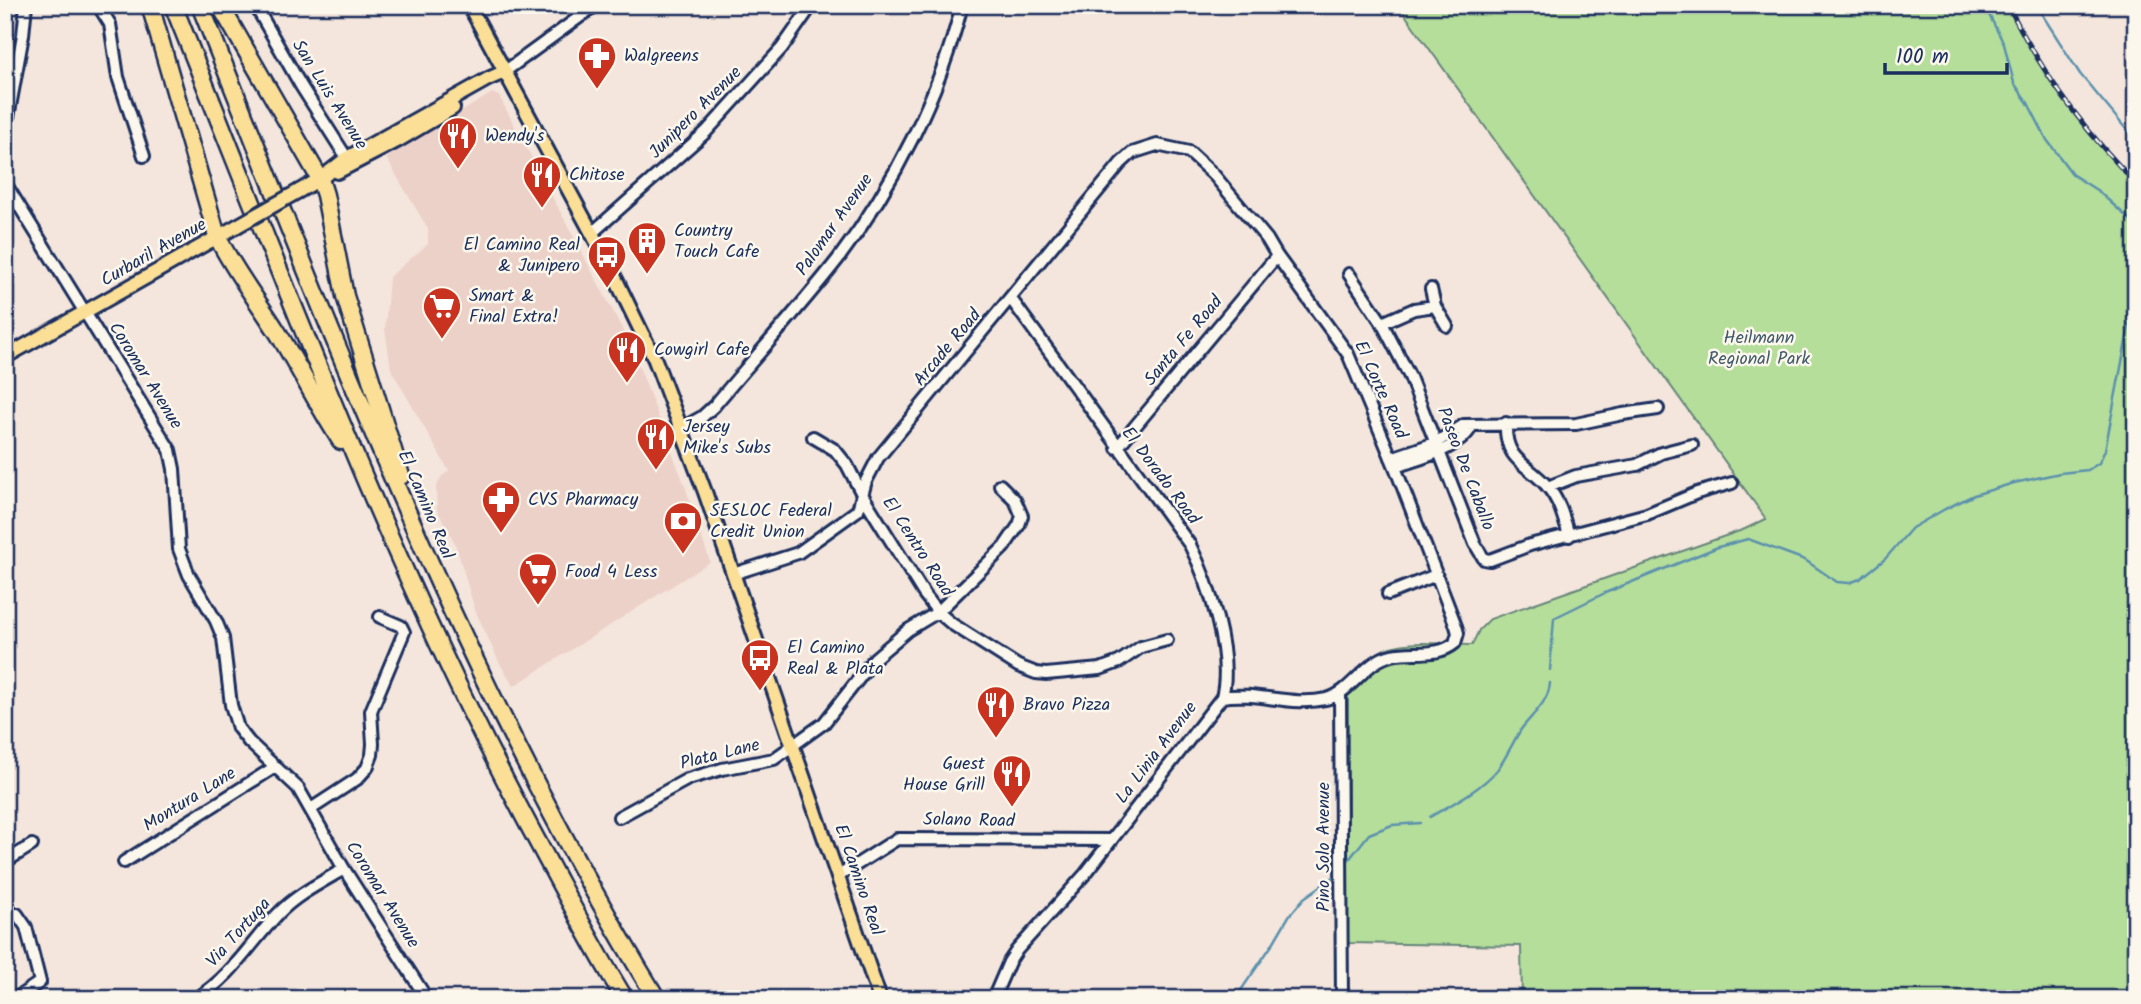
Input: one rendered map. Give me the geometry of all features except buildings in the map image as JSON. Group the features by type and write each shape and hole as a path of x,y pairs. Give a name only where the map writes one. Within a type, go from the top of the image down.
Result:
{"highway":[{"path":"149,5 217,236 289,350 324,415 358,466"},
{"path":"173,5 358,466 418,603 474,721 547,860 624,997"},
{"name":"El Camino Real","path":"200,5 428,562 541,794 589,884 657,999"},
{"path":"220,5 320,179 356,336 428,562"}],"main road":[{"name":"El Camino Real","path":"469,5 592,233 645,338 682,428 880,999"},
{"name":"Curbaril Avenue","path":"5,357 491,85 505,72"}],"street":[{"path":"5,134 26,5"},
{"path":"98,5 110,24 118,76 144,156"},
{"name":"San Luis Avenue","path":"256,5 301,86 350,162"},
{"name":"Curbaril Avenue","path":"505,72 596,5"},
{"name":"Junipero Avenue","path":"592,233 706,132 782,48 812,5"},
{"name":"Palomar Avenue","path":"682,428 702,418 714,406 838,259 871,211 931,99 952,43 962,5"},
{"name":"Arcade Road","path":"733,574 798,553 858,510 866,481 878,458 1121,163 1132,153 1157,145 1189,152"},
{"name":"El Corte Road","path":"1189,152 1267,239 1348,354 1393,462 1458,632 1457,640 1440,652 1400,654 1381,659 1365,669 1340,694"},
{"name":"Coromar Avenue","path":"5,183 170,450 174,469 179,550 189,575 223,638 234,719 242,734 293,782 311,808 344,869 427,999"},
{"name":"Santa Fe Road","path":"1117,448 1277,256"},
{"name":"Paseo De Caballo","path":"1349,274 1382,323 1410,377 1436,447 1484,559 1490,560 1530,545 1647,514 1698,493 1732,483"},
{"path":"1431,289 1435,306 1447,326"},
{"name":"El Dorado Road","path":"1011,299 1183,535 1196,559 1218,623 1224,652 1225,685 1222,697"},
{"path":"1382,323 1414,309 1435,306"},
{"path":"1393,462 1470,433 1472,425 1576,424 1658,410"},
{"path":"1506,423 1506,438 1513,455 1548,487 1562,513 1569,536"},
{"name":"El Centro Road","path":"813,437 835,450 841,457 924,594 938,612 952,624 1018,666 1036,673 1100,669 1119,662 1141,647 1167,640"},
{"path":"1548,487 1576,477 1637,465 1661,453 1692,445"},
{"name":"Plata Lane","path":"619,817 688,779 774,759 824,723 875,658 893,642 938,612 995,557 1019,526 1022,516 1019,506 1000,485"},
{"path":"1388,594 1437,575"},
{"path":"311,808 357,779 370,762 373,744 371,711 404,632 401,626 380,617"},
{"name":"La Linia Avenue","path":"993,999 1017,950 1112,840 1222,697 1232,695 1315,701 1340,694"},
{"name":"Pino Solo Avenue","path":"1340,694 1342,999"},
{"name":"Montura Lane","path":"124,862 275,767"},
{"name":"Solano Road","path":"837,877 897,839 1112,840"},
{"path":"5,862 32,845"},
{"name":"Via Tortuga","path":"195,999 234,967 279,913 307,891 344,869"},
{"path":"15,999 40,982 26,928 17,915"}],"shaded area":[{"path":"492,93 499,96 630,343 685,486 710,562 514,686 500,664 475,610 455,543 437,510 436,487 442,476 449,471 391,369 385,329 389,277 428,244 428,229 386,158"}],"green space":[{"name":"Heilmann Regional Park","path":"1398,5 2008,5 2034,53 2065,99 2099,143 2136,183 2136,999 1522,999 1521,946 1348,943 1348,681 1377,653 1387,648 1410,643 1472,645 1479,630 1490,619 1745,529 1766,519"}],"waterway":[{"path":"1984,5 2004,44 2014,83 2047,140 2073,175 2098,191 2136,225"},
{"path":"2036,5 2080,74 2136,141"},
{"path":"1550,670 1554,618 1605,593 1718,547 1748,539 1805,560 1837,582 1849,583 1860,579 1885,559 1912,528 1974,495 2014,483 2088,470 2099,463 2105,450 2136,290"},
{"path":"1430,817 1474,790 1497,770 1522,728 1544,701 1550,683"},
{"path":"1347,862 1369,834 1392,825 1420,823"},
{"path":"1235,999 1289,916 1304,898 1335,876"}],"railway":[{"path":"2008,5 2034,53 2065,99 2099,143 2136,183"}],"place":[{"name":"Walgreens","path":"597,90"},
{"name":"Wendy's","path":"458,170"},
{"name":"Chitose","path":"542,209"},
{"name":"Country Touch Cafe","path":"647,275"},
{"name":"El Camino Real & Junipero","path":"607,289"},
{"name":"Smart & Final Extra!","path":"442,340"},
{"name":"Cowgirl Cafe","path":"627,384"},
{"name":"Jersey Mike's Subs","path":"656,471"},
{"name":"CVS Pharmacy","path":"501,534"},
{"name":"SESLOC Federal Credit Union","path":"683,555"},
{"name":"Food 4 Less","path":"538,606"},
{"name":"El Camino Real & Plata","path":"760,692"},
{"name":"Bravo Pizza","path":"996,739"},
{"name":"Guest House Grill","path":"1012,808"}]}
